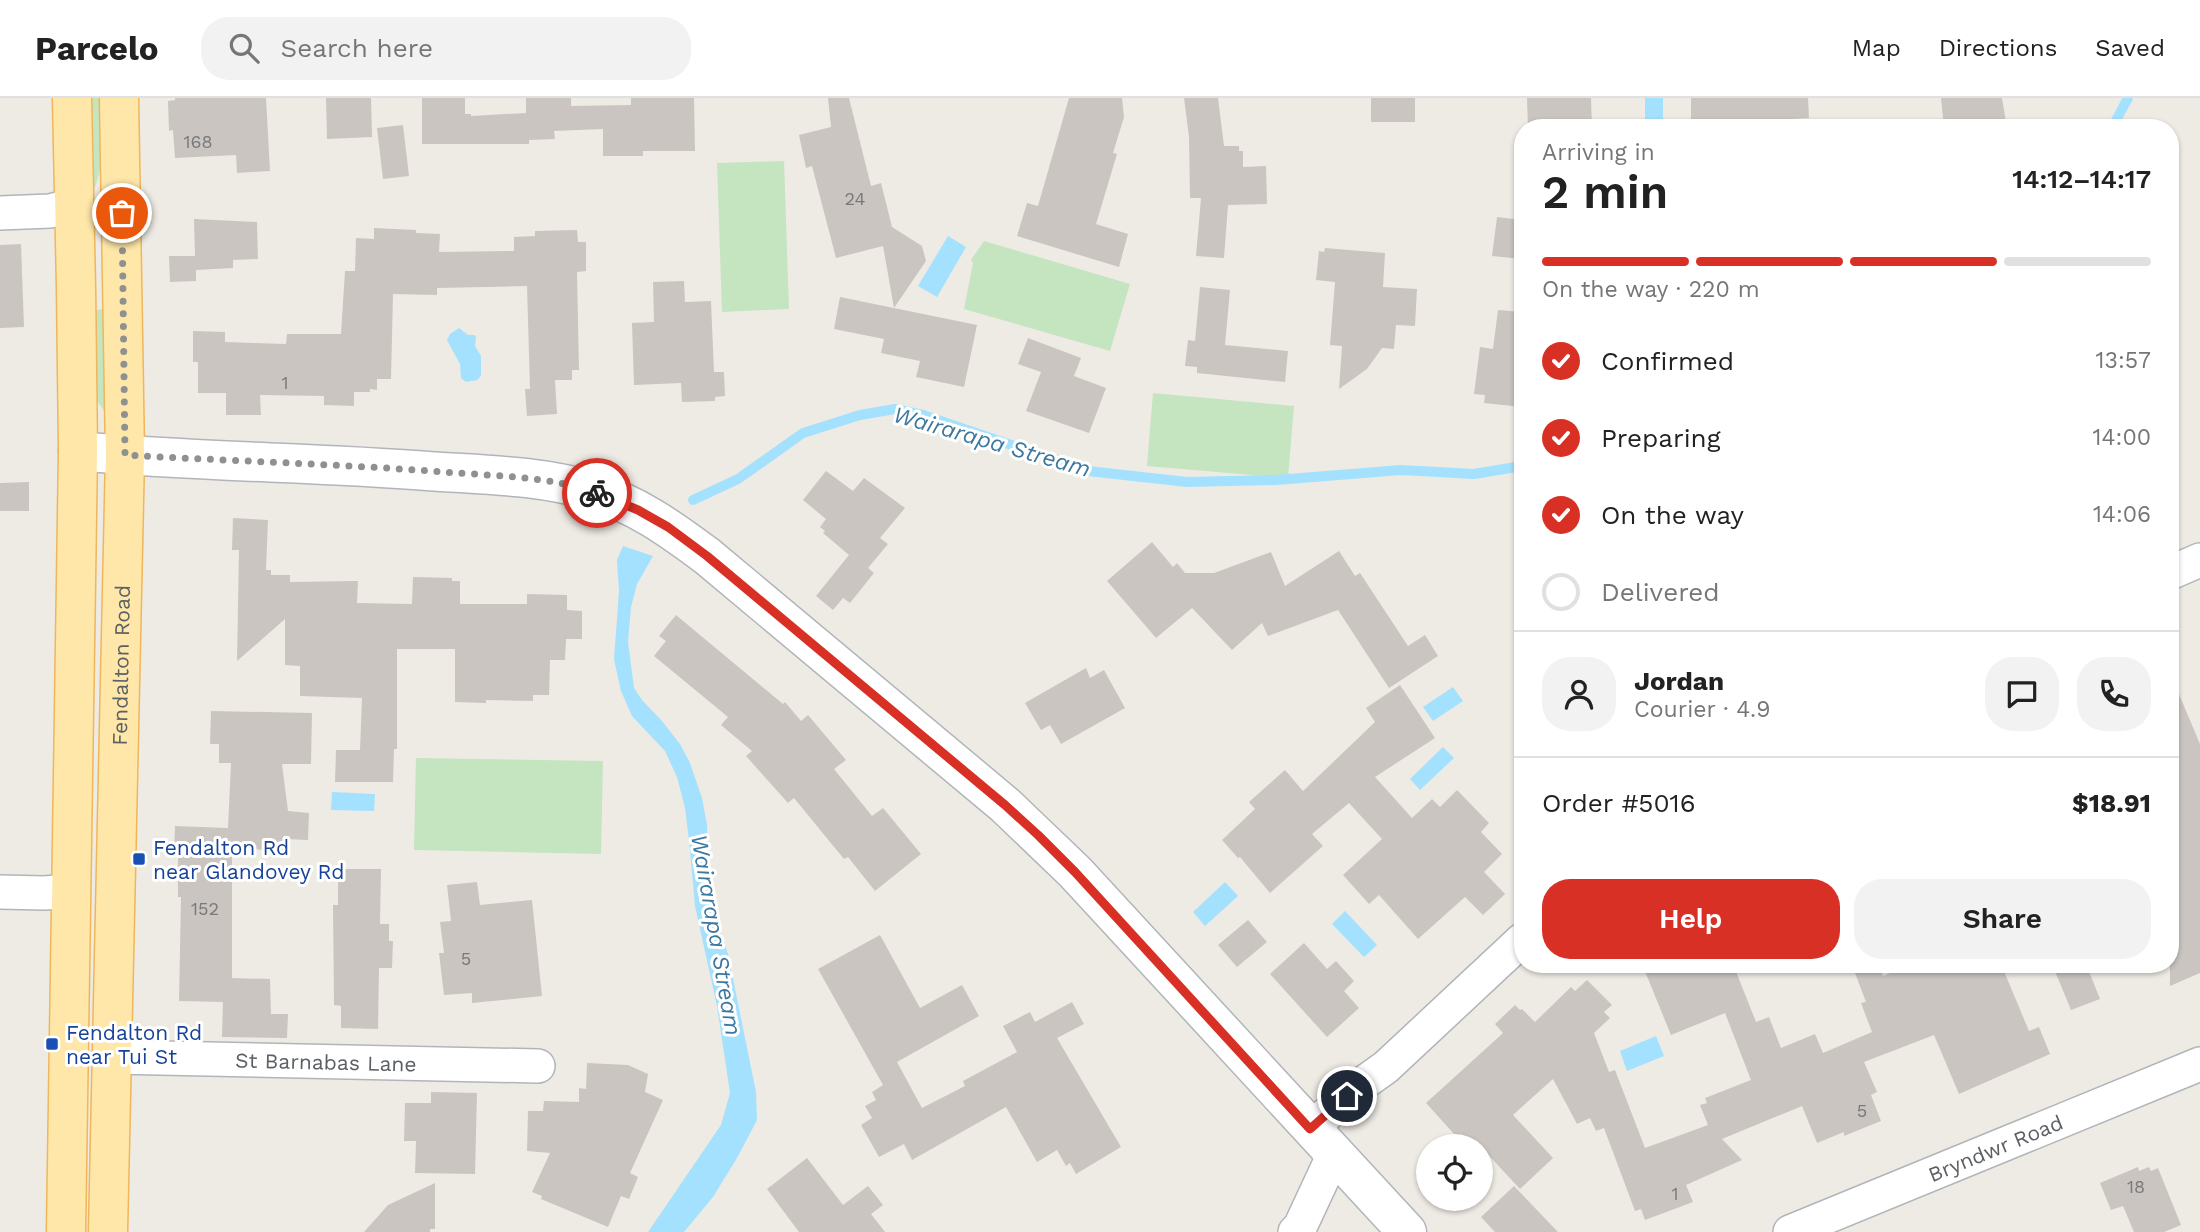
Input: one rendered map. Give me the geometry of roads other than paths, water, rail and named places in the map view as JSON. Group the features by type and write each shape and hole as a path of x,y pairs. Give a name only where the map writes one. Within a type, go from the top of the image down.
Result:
{"main road":[{"path":"66,1232 78,451 72,98"},
{"name":"Fendalton Road","path":"108,1232 125,455 119,98"},
{"path":"76,288 91,296 102,285 103,220 121,190"},
{"path":"74,649 121,652"}],"street":[{"path":"0,213 50,211 75,205"},
{"path":"78,451 352,465 536,480 593,491 638,510 717,565 1038,835 1407,1232"},
{"path":"2179,569 2200,561"},
{"path":"0,892 71,891"},
{"path":"1294,1232 1300,1227 1322,1141 1358,1087 1386,1067 1514,947"},
{"name":"St Barnabas Lane","path":"113,1057 538,1066"},
{"name":"Bryndwr Road","path":"1790,1232 2200,1064"}],"water":[{"path":"1645,98 1663,98 1663,119 1645,119"},
{"path":"948,236 966,247 937,297 918,286"},
{"path":"459,328 476,337 475,346 481,356 481,376 477,380 466,382 461,378 460,364 447,340 450,334"},
{"name":"Wairarapa Stream","path":"623,546 653,556 637,584 631,607 628,642 634,688 680,744 702,798 707,825 708,883 728,954 756,1092 757,1120 713,1197 684,1232 648,1232 721,1125 730,1093 717,1006 695,906 685,808 677,777 665,751 632,716 621,691 614,659 619,591 617,560"},
{"path":"1453,687 1463,701 1433,721 1423,707"},
{"path":"1443,747 1454,758 1420,790 1410,779"},
{"path":"332,792 375,794 374,811 331,810"},
{"path":"1225,882 1238,896 1205,926 1193,912"},
{"path":"1345,911 1377,945 1364,957 1332,924"},
{"path":"1656,1036 1664,1056 1627,1071 1620,1051"}],"waterway":[{"name":"Wairarapa Stream","path":"2117,119 2128,98"},
{"name":"Wairarapa Stream","path":"693,500 738,479 803,433 860,415 895,409 923,415 1088,471 1187,482 1276,480 1401,470 1474,474 1514,467"}],"place":[{"name":"Fendalton Rd near Glandovey Rd","path":"139,859"},
{"name":"Fendalton Rd near Tui St","path":"52,1044"}]}
